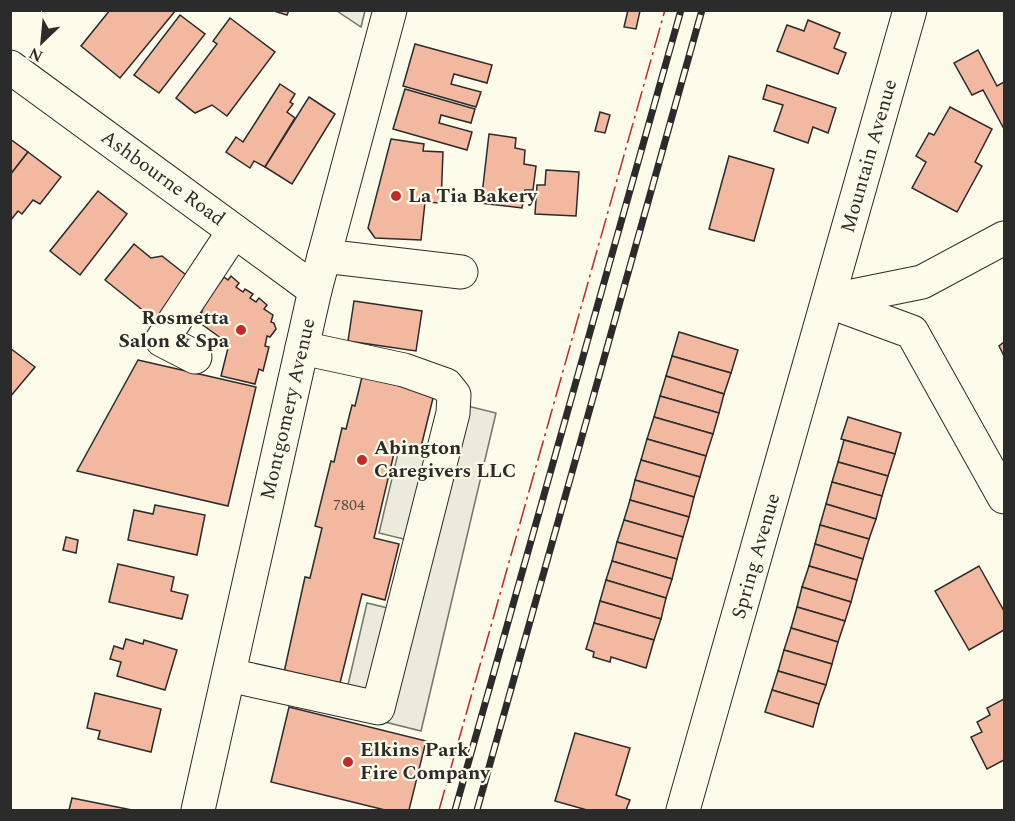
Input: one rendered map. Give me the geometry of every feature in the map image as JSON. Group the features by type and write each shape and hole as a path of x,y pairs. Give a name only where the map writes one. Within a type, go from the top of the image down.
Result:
{"street":[{"name":"Mountain Avenue","path":"828,301 910,10"},
{"name":"Montgomery Avenue","path":"198,810 315,290 388,11"},
{"name":"Ashbourne Road","path":"10,67 315,290"},
{"path":"195,357 162,340 234,231"},
{"path":"828,301 922,282 1005,238"},
{"path":"324,256 460,272"},
{"path":"828,301 912,332 1005,497"},
{"name":"Spring Avenue","path":"683,810 828,301"},
{"path":"229,675 378,708 453,413 454,395 446,385 404,370 302,348"}],"shaded area":[{"path":"337,11 365,11 361,27"},
{"path":"443,400 496,413 421,731 365,717 347,689 367,603 392,609 408,540 379,533 399,449 429,457"}],"building":[{"path":"110,10 176,10 120,78 81,46"},
{"path":"271,10 289,10 287,15"},
{"path":"628,10 640,11 636,29 624,27"},
{"path":"180,15 205,34 159,93 134,75"},
{"path":"230,18 275,52 227,116 212,105 195,113 176,98 217,44 213,41"},
{"path":"808,20 840,33 834,48 846,53 838,74 777,51 787,25 804,31"},
{"path":"415,44 492,65 487,83 454,74 451,84 481,92 476,107 403,86"},
{"path":"978,50 997,86 1004,82 1004,129 983,90 972,95 954,63"},
{"path":"280,84 295,94 290,102 293,104 287,112 295,118 265,167 254,161 250,168 226,152 236,137 243,142"},
{"path":"767,85 836,108 828,133 813,127 808,143 774,131 783,105 763,99"},
{"path":"405,89 475,109 471,123 441,115 439,123 472,132 467,150 393,129"},
{"path":"309,97 335,114 292,184 265,167"},
{"path":"950,107 992,129 975,162 982,166 957,212 912,188 926,162 916,156 929,133 934,135"},
{"path":"600,112 610,115 605,133 595,131"},
{"path":"489,134 516,138 515,148 525,150 524,164 536,166 533,190 525,190 522,208 481,203"},
{"path":"10,139 28,152 10,175"},
{"path":"391,139 424,144 423,151 443,152 441,203 425,202 421,240 375,238 368,228"},
{"path":"28,152 61,177 40,204 33,200 22,214 18,211 10,221 10,175"},
{"path":"729,156 774,169 754,241 709,229"},
{"path":"546,170 579,172 576,216 535,214 537,185 545,185"},
{"path":"98,191 127,214 80,275 50,251"},
{"path":"134,244 151,258 162,256 190,278 155,320 105,280"},
{"path":"231,276 239,283 236,287 243,292 245,289 253,294 250,298 256,302 259,298 267,305 264,309 273,315 271,322 274,323 276,329 270,337 267,336 265,346 269,347 263,371 259,369 255,384 221,376 229,344 200,323 203,305 224,277 228,280"},
{"path":"354,301 422,311 416,351 348,341"},
{"path":"679,332 738,350 731,373 672,356"},
{"path":"1004,342 1004,356 999,346"},
{"path":"10,348 35,367 10,397"},
{"path":"672,356 731,373 724,394 666,376"},
{"path":"138,360 256,387 228,506 77,471"},
{"path":"666,376 724,394 719,413 660,396"},
{"path":"362,377 434,394 420,451 396,445 374,538 399,544 385,600 362,594 338,691 283,677 305,577 310,578 322,528 315,526 331,461 334,462 342,428 346,429 352,405 355,406"},
{"path":"660,396 719,413 713,434 654,417"},
{"path":"654,417 713,434 706,456 647,439"},
{"path":"848,417 901,433 895,454 841,439"},
{"path":"647,439 706,456 700,477 641,460"},
{"path":"844,440 895,454 888,476 838,462"},
{"path":"641,460 700,477 694,497 635,480"},
{"path":"838,462 888,476 882,496 832,482"},
{"path":"635,480 694,497 689,517 630,500"},
{"path":"832,482 882,496 876,519 826,504"},
{"path":"630,500 689,517 683,537 624,520"},
{"path":"826,504 876,519 869,539 820,525"},
{"path":"155,505 205,515 197,555 128,540 134,510 153,514"},
{"path":"624,520 683,537 677,559 617,542"},
{"path":"820,525 869,539 863,559 815,544"},
{"path":"66,537 78,540 76,553 63,550"},
{"path":"617,542 677,559 672,579 612,561"},
{"path":"815,544 863,559 857,580 809,566"},
{"path":"612,561 672,579 666,598 606,580"},
{"path":"118,564 174,577 171,591 188,595 182,619 109,602"},
{"path":"809,566 857,580 851,602 802,587"},
{"path":"979,566 1004,611 1004,630 969,650 935,591"},
{"path":"606,580 666,598 661,619 600,601"},
{"path":"802,587 851,602 845,621 797,607"},
{"path":"600,601 661,619 654,640 594,623"},
{"path":"797,607 845,621 838,642 791,628"},
{"path":"594,623 654,640 646,668 611,657 610,662 593,657 594,652 586,649"},
{"path":"791,628 838,642 832,664 784,650"},
{"path":"126,639 143,644 144,640 177,650 165,690 117,676 121,662 110,659 114,646 123,649"},
{"path":"784,650 832,664 826,685 778,671"},
{"path":"778,671 826,685 819,704 772,690"},
{"path":"772,690 819,704 813,727 765,712"},
{"path":"95,693 161,709 151,752 98,739 100,731 87,728"},
{"path":"1004,699 1004,760 987,769 971,737 982,732 977,722 990,715 987,708"},
{"name":"Elkins Park Fire Company","path":"289,707 426,741 409,810 385,810 271,782"},
{"path":"575,733 630,748 616,795 630,800 626,810 587,810 555,801"},
{"path":"72,798 132,810 69,810"}],"railway":[{"path":"455,810 681,10"},
{"path":"477,810 702,10"}],"power":[{"path":"439,810 665,10"}],"place":[{"name":"La Tia Bakery","path":"396,196"},
{"name":"Rosmetta Salon & Spa","path":"241,330"},
{"name":"Abington Caregivers LLC","path":"362,460"},
{"name":"Elkins Park Fire Company","path":"348,762"}]}
